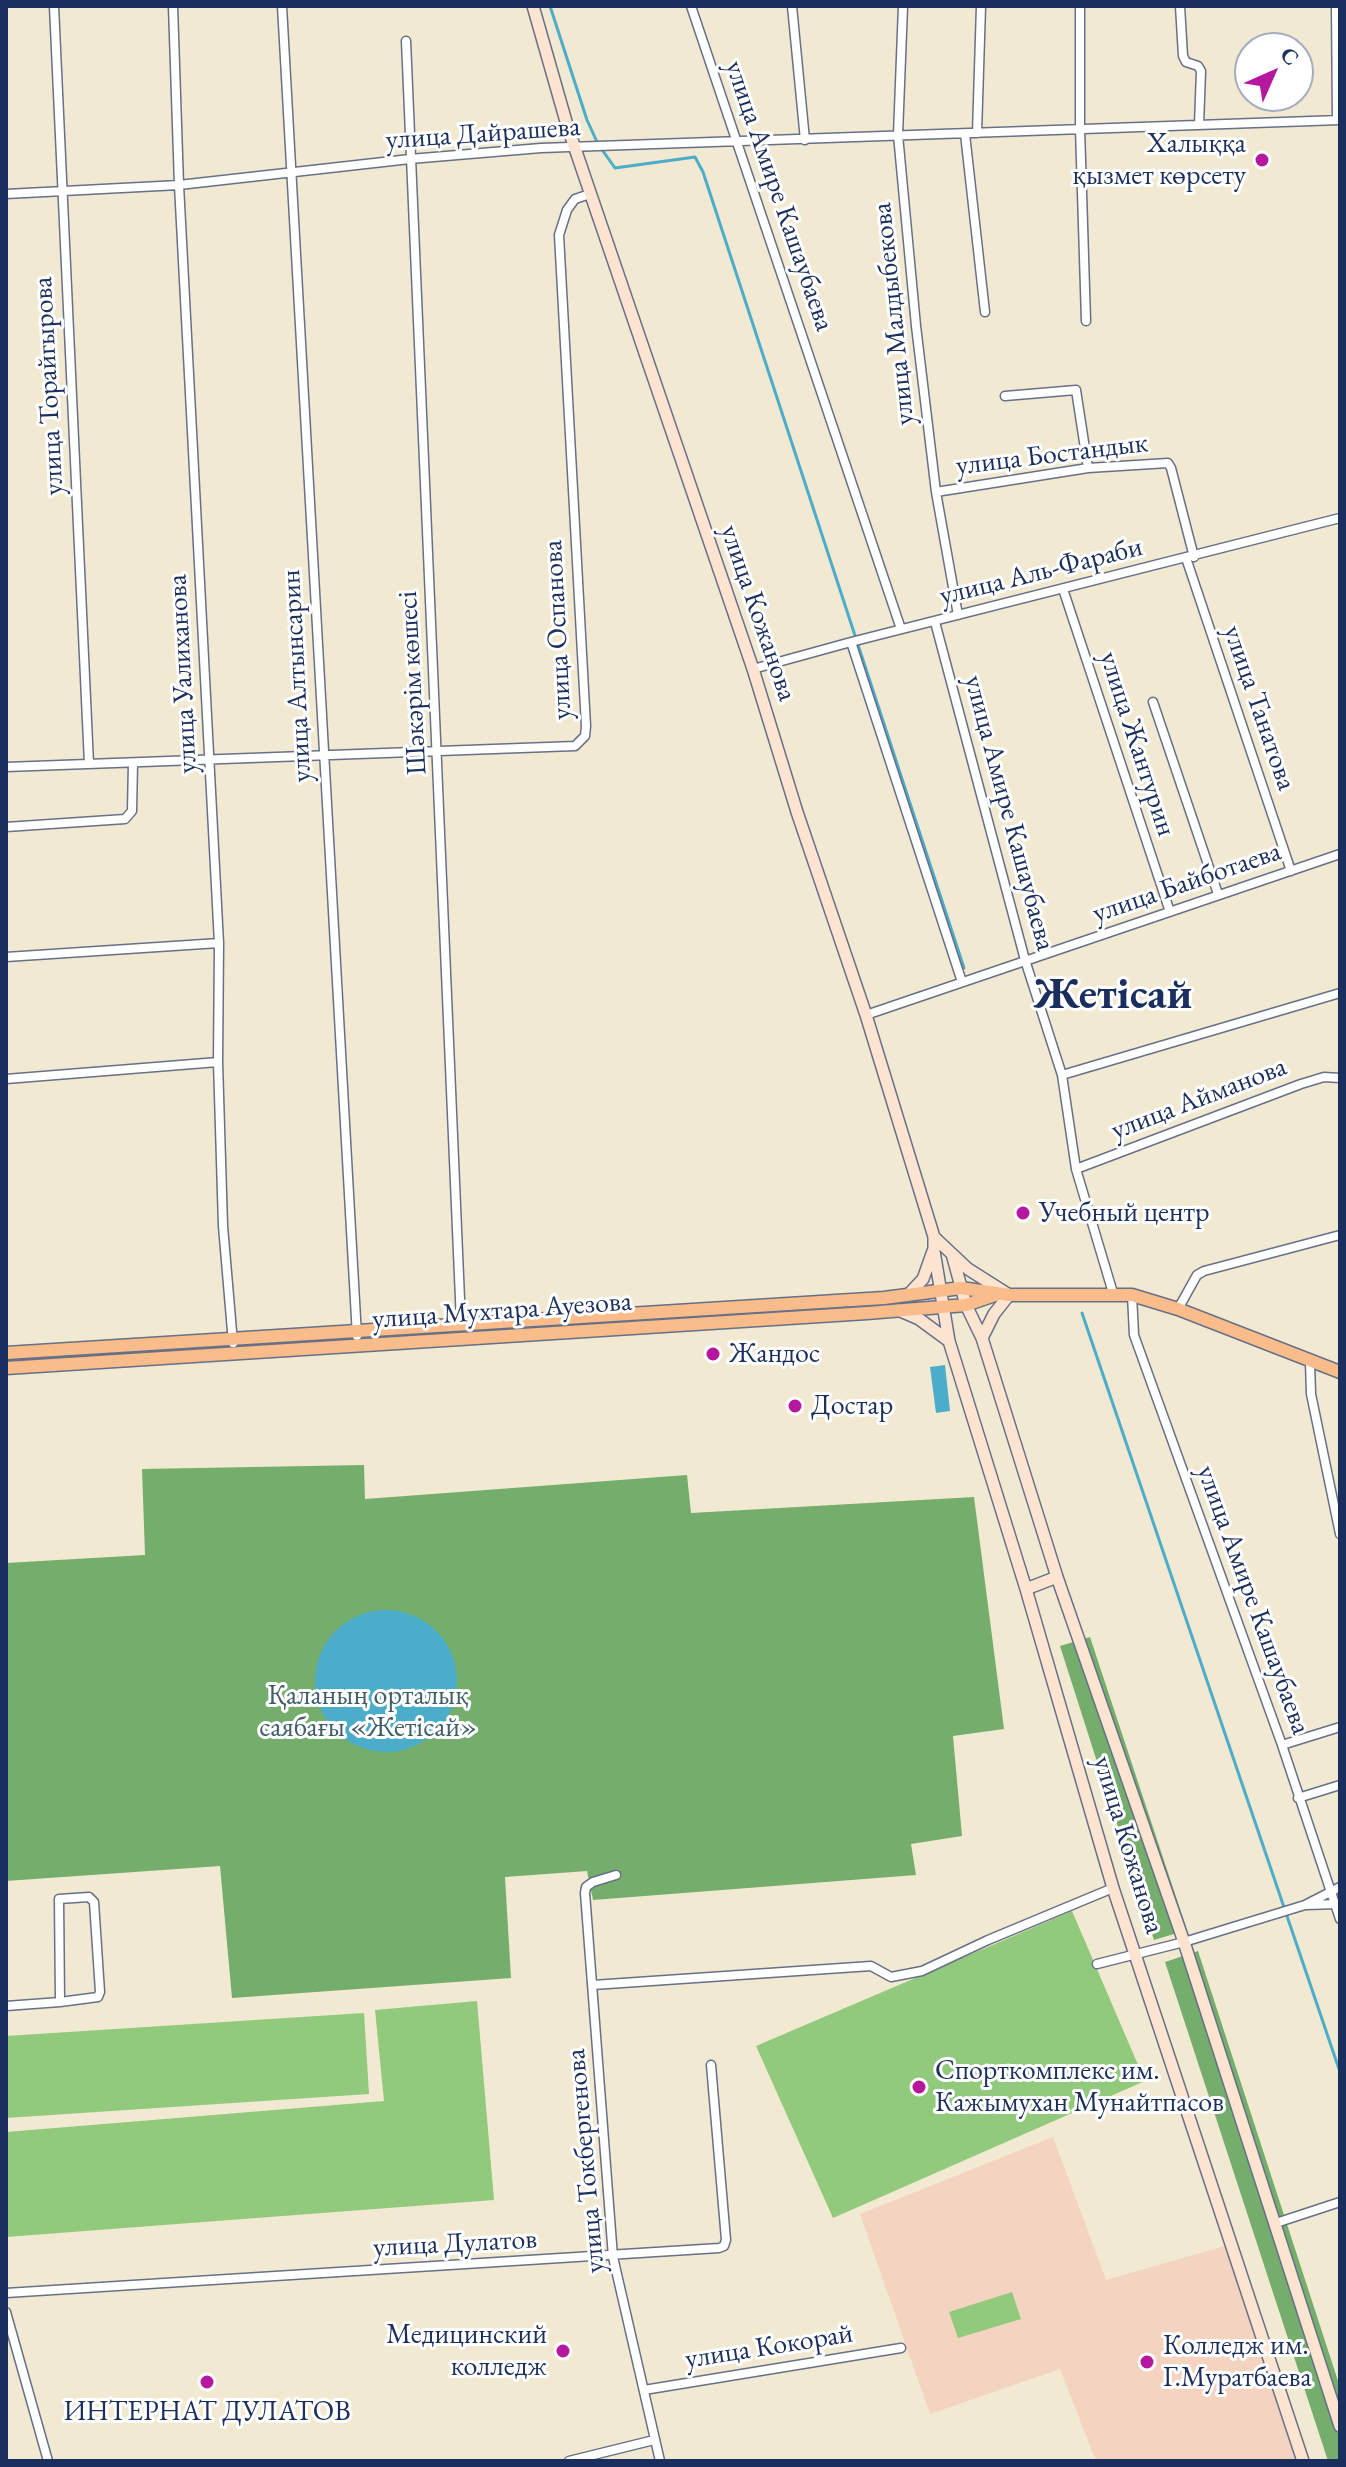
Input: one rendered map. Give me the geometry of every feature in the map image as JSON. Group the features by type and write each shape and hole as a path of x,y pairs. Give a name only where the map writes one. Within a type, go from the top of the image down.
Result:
{"main road":[{"name":"улица Мухтара Ауезова","path":"6,1368 234,1355 461,1322 647,1313 908,1295 961,1288 1005,1294 1132,1295 1178,1309 1340,1372"},
{"name":"улица Мухтара Ауезова","path":"6,1353 233,1339 357,1338 966,1305 1005,1294"}],"street":[{"name":"улица Торайгырова","path":"54,6 89,764"},
{"name":"улица Уалиханова","path":"173,6 179,185 219,943 218,1062 223,1226 234,1355"},
{"name":"улица Алтынсарин","path":"282,6 357,1338"},
{"name":"улица Кожанова","path":"533,6 575,149 753,669 797,812 866,1015 934,1237 949,1341 1026,1589 1113,1888 1303,2461"},
{"name":"улица Амире Кашаубаева","path":"691,6 901,629"},
{"path":"792,6 805,140"},
{"name":"улица Малдыбекова","path":"903,6 898,135 936,492 958,615"},
{"path":"977,133 981,6"},
{"path":"1080,6 1086,321"},
{"path":"1180,6 1183,56 1186,62 1198,66 1201,71 1199,125"},
{"path":"1336,6 1339,120"},
{"name":"Шәкәрім көшесі","path":"406,41 461,1322"},
{"name":"улица Дайрашева","path":"6,194 179,185 541,148 1339,120"},
{"path":"965,134 985,312"},
{"name":"улица Оспанова","path":"6,767 575,746 585,736 559,235 567,210 575,199 590,194"},
{"path":"1005,396 1076,390 1088,468"},
{"name":"улица Бостандык","path":"936,492 1088,468 1161,463 1168,463 1171,468"},
{"name":"улица Танатова","path":"1171,468 1190,558 1291,871"},
{"name":"улица Аль-Фараби","path":"753,669 1340,518"},
{"name":"улица Жантурин","path":"1063,589 1170,912"},
{"name":"улица Амире Кашаубаева","path":"935,622 1025,960 1062,1075 1076,1169 1113,1293"},
{"path":"851,642 962,982"},
{"path":"1153,702 1218,894"},
{"path":"6,827 125,819 132,811 133,763"},
{"name":"улица Байботаева","path":"866,1015 1340,854"},
{"path":"6,957 219,943"},
{"path":"1062,1075 1340,993"},
{"path":"6,1079 218,1062"},
{"name":"улица Айманова","path":"1076,1169 1301,1084 1324,1077 1340,1078"},
{"path":"1178,1309 1197,1275 1204,1271 1340,1235"},
{"name":"улица Кожанова","path":"934,1237 952,1254 966,1305 982,1338 1057,1577 1184,1942 1340,2426"},
{"path":"908,1295 923,1279 934,1251"},
{"path":"952,1254 1005,1294 982,1338"},
{"name":"улица Амире Кашаубаева","path":"1132,1295 1134,1335 1282,1745 1329,1891 1338,1904 1340,1919"},
{"path":"897,1309 919,1319 949,1341"},
{"path":"1310,1362 1311,1394 1340,1534"},
{"path":"1026,1589 1057,1577"},
{"path":"1282,1745 1340,1727"},
{"path":"1298,1798 1340,1785"},
{"name":"улица Токбергенова","path":"616,1875 601,1878 586,1887 613,2257 660,2461"},
{"path":"1097,1964 1137,1956 1305,1905 1340,1887"},
{"path":"593,1985 871,1966 891,1977 922,1971 1113,1888"},
{"path":"6,2006 60,2002 93,1998 100,1992 94,1902 89,1897 59,1899 60,2002"},
{"path":"1305,1905 1338,1904"},
{"name":"улица Дулатов","path":"6,2293 719,2248 724,2246 726,2240 711,2065"},
{"path":"1276,2223 1340,2202"},
{"path":"6,2312 48,2461"},
{"name":"улица Кокорай","path":"644,2390 901,2348"},
{"path":"569,2461 654,2440"}],"shaded area":[{"path":"1053,2137 1106,2280 1232,2244 1303,2461 1096,2461 1060,2369 930,2414 860,2214"}],"green space":[{"name":"Қаланың орталық саябағы «Жетісай»","path":"364,1465 365,1499 687,1475 691,1513 974,1497 1004,1729 953,1736 962,1836 911,1844 916,1875 593,1900 587,1871 505,1877 511,1978 232,1998 220,1866 6,1881 6,1563 145,1555 142,1469"},
{"path":"1090,1637 1187,1930 1154,1940 1060,1646"},
{"path":"1072,1911 1145,2081 833,2218 756,2046"},
{"path":"1198,1951 1340,2387 1340,2461 1328,2461 1165,1962"},
{"path":"477,2001 494,2200 6,2237 6,2132 384,2101 375,2010"},
{"path":"364,2013 369,2094 6,2118 6,2036"},
{"path":"1012,2292 1021,2319 958,2338 949,2312"}],"water":[{"path":"945,1365 950,1411 936,1413 930,1367"},
{"path":"386,1610 413,1615 436,1631 452,1654 457,1681 452,1708 436,1731 413,1747 386,1752 359,1747 336,1731 320,1708 315,1681 320,1654 336,1631 359,1615"}],"waterway":[{"path":"550,6 587,120 598,144 615,168 695,157 703,172 964,968"},
{"path":"1082,1313 1340,2072"}],"place":[{"name":"Халыққа қызмет көрсету","path":"1262,160"},
{"name":"Учебный центр","path":"1023,1213"},
{"name":"Жандос","path":"713,1354"},
{"name":"Достар","path":"795,1406"},
{"name":"Спорткомплекс им. Кажымухан Мунайтпасов","path":"919,2087"},
{"name":"Медицинский колледж","path":"563,2351"},
{"name":"Колледж им. Г.Муратбаева","path":"1147,2362"},
{"name":"ИНТЕРНАТ ДУЛАТОВ","path":"207,2382"}],"district":[{"name":"Жетісай","path":"1113,996"}]}
